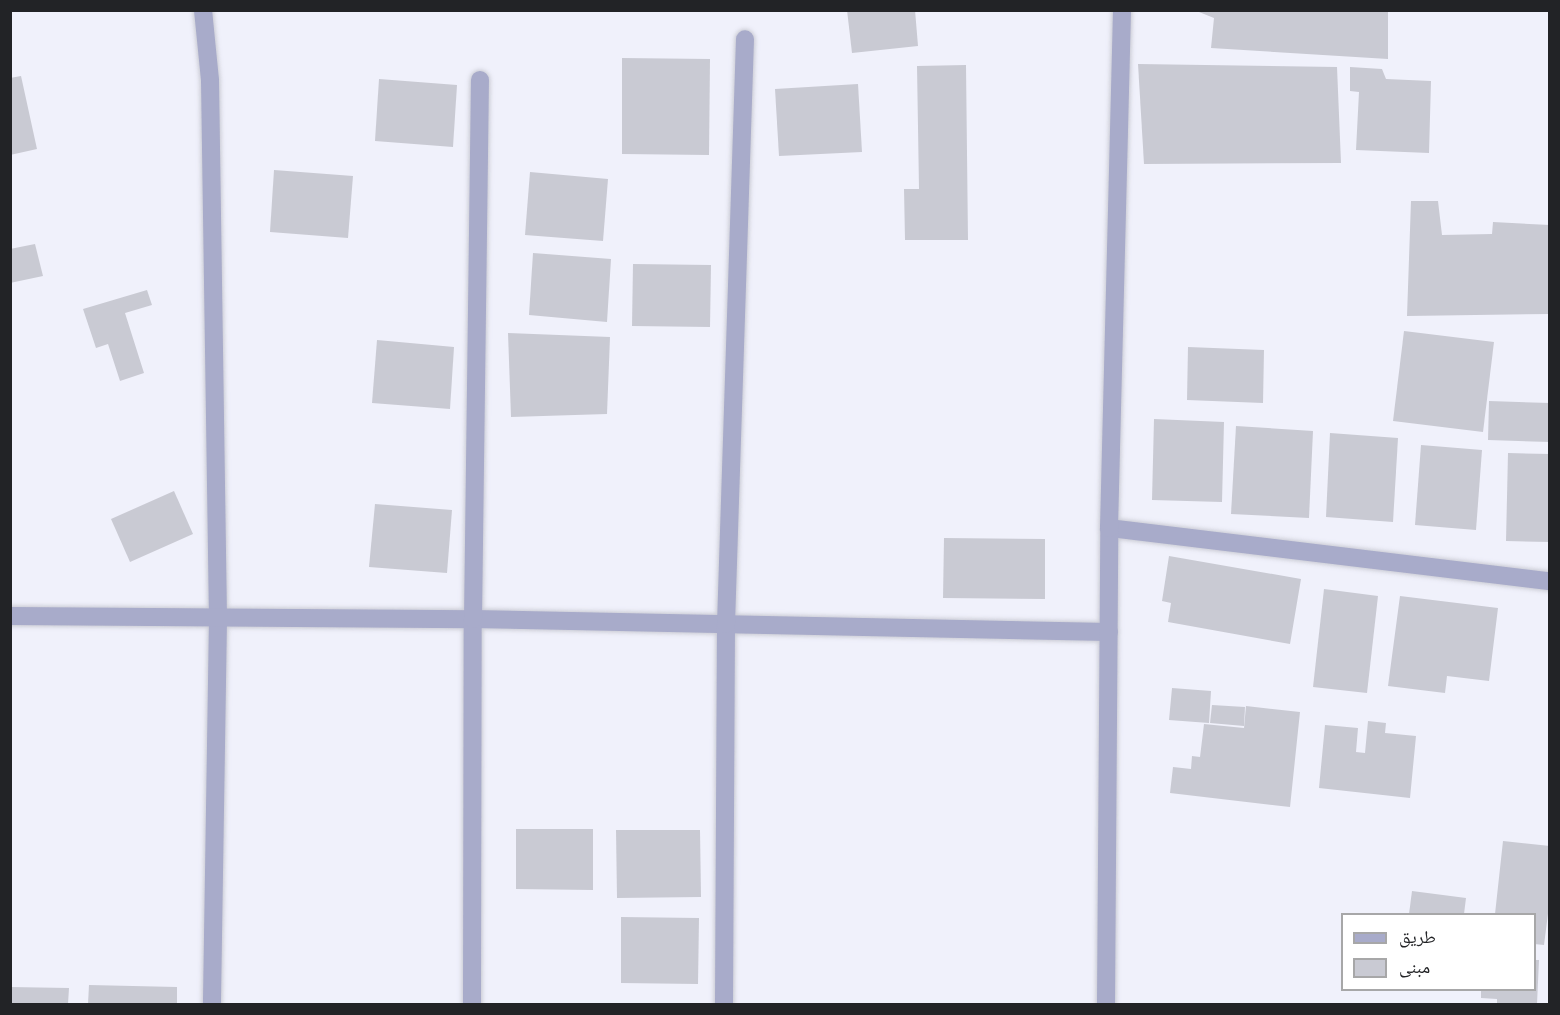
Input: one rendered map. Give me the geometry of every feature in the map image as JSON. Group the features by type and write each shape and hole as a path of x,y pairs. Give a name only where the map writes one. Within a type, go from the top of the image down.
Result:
{"street":[{"path":"203,10 210,80 218,618 212,1005"},
{"path":"1106,1005 1109,528 1122,10"},
{"path":"724,1005 726,624 745,39"},
{"path":"472,1005 473,619 480,80"},
{"path":"1109,528 1550,581"},
{"path":"10,616 473,619 1109,632"}],"building":[{"path":"847,10 915,10 918,46 852,53"},
{"path":"1194,10 1388,10 1388,59 1211,48 1214,18"},
{"path":"622,58 710,59 709,155 622,154"},
{"path":"1138,64 1337,67 1341,163 1144,164"},
{"path":"966,65 968,240 905,240 904,189 919,189 917,66"},
{"path":"1350,67 1382,69 1386,79 1431,81 1429,153 1356,150 1359,92 1350,91"},
{"path":"21,76 37,149 10,155 10,78"},
{"path":"379,79 457,85 453,147 375,141"},
{"path":"858,84 862,152 779,156 775,89"},
{"path":"274,170 353,176 348,238 270,232"},
{"path":"530,172 608,179 603,241 525,235"},
{"path":"1411,201 1438,201 1442,235 1492,234 1493,222 1550,225 1550,314 1407,316"},
{"path":"35,244 43,276 10,283 10,249"},
{"path":"533,253 611,259 607,322 529,315"},
{"path":"633,264 711,265 710,327 632,326"},
{"path":"147,290 152,305 125,313 144,373 120,381 108,344 96,348 83,309"},
{"path":"1404,331 1494,342 1483,432 1393,421"},
{"path":"508,333 610,337 607,414 511,417"},
{"path":"377,340 454,347 450,409 372,403"},
{"path":"1188,347 1264,350 1263,403 1187,400"},
{"path":"1489,401 1550,403 1550,442 1488,440"},
{"path":"1154,419 1224,422 1222,502 1152,500"},
{"path":"1236,426 1313,431 1309,518 1231,514"},
{"path":"1330,433 1398,438 1393,522 1326,517"},
{"path":"1421,445 1482,450 1476,530 1415,525"},
{"path":"1508,453 1550,454 1550,542 1506,541"},
{"path":"174,491 193,534 130,562 111,519"},
{"path":"375,504 452,510 447,573 369,567"},
{"path":"944,538 1045,539 1045,599 943,598"},
{"path":"1169,556 1301,579 1290,644 1168,622 1171,603 1162,601"},
{"path":"1324,589 1378,596 1367,693 1313,687"},
{"path":"1400,596 1498,608 1489,681 1447,676 1445,693 1388,686"},
{"path":"1172,688 1211,691 1209,723 1169,720"},
{"path":"1212,705 1245,707 1244,726 1210,723"},
{"path":"1246,706 1300,712 1290,807 1170,793 1173,767 1191,769 1192,756 1200,757 1204,724 1244,728"},
{"path":"1368,721 1386,723 1385,733 1416,736 1410,798 1319,788 1325,725 1358,728 1356,752 1365,753"},
{"path":"516,829 593,829 593,890 516,889"},
{"path":"616,830 700,830 701,897 617,898"},
{"path":"1503,841 1550,846 1550,898 1544,945 1536,944 1536,913 1495,913"},
{"path":"1412,891 1466,898 1464,913 1409,913"},
{"path":"621,917 699,918 698,984 621,983"},
{"path":"1536,960 1539,960 1537,1004 1497,1004 1497,999 1481,998 1481,991 1536,991"},
{"path":"89,985 177,987 177,1004 88,1004"},
{"path":"10,987 69,988 68,1004 10,1004"}]}
